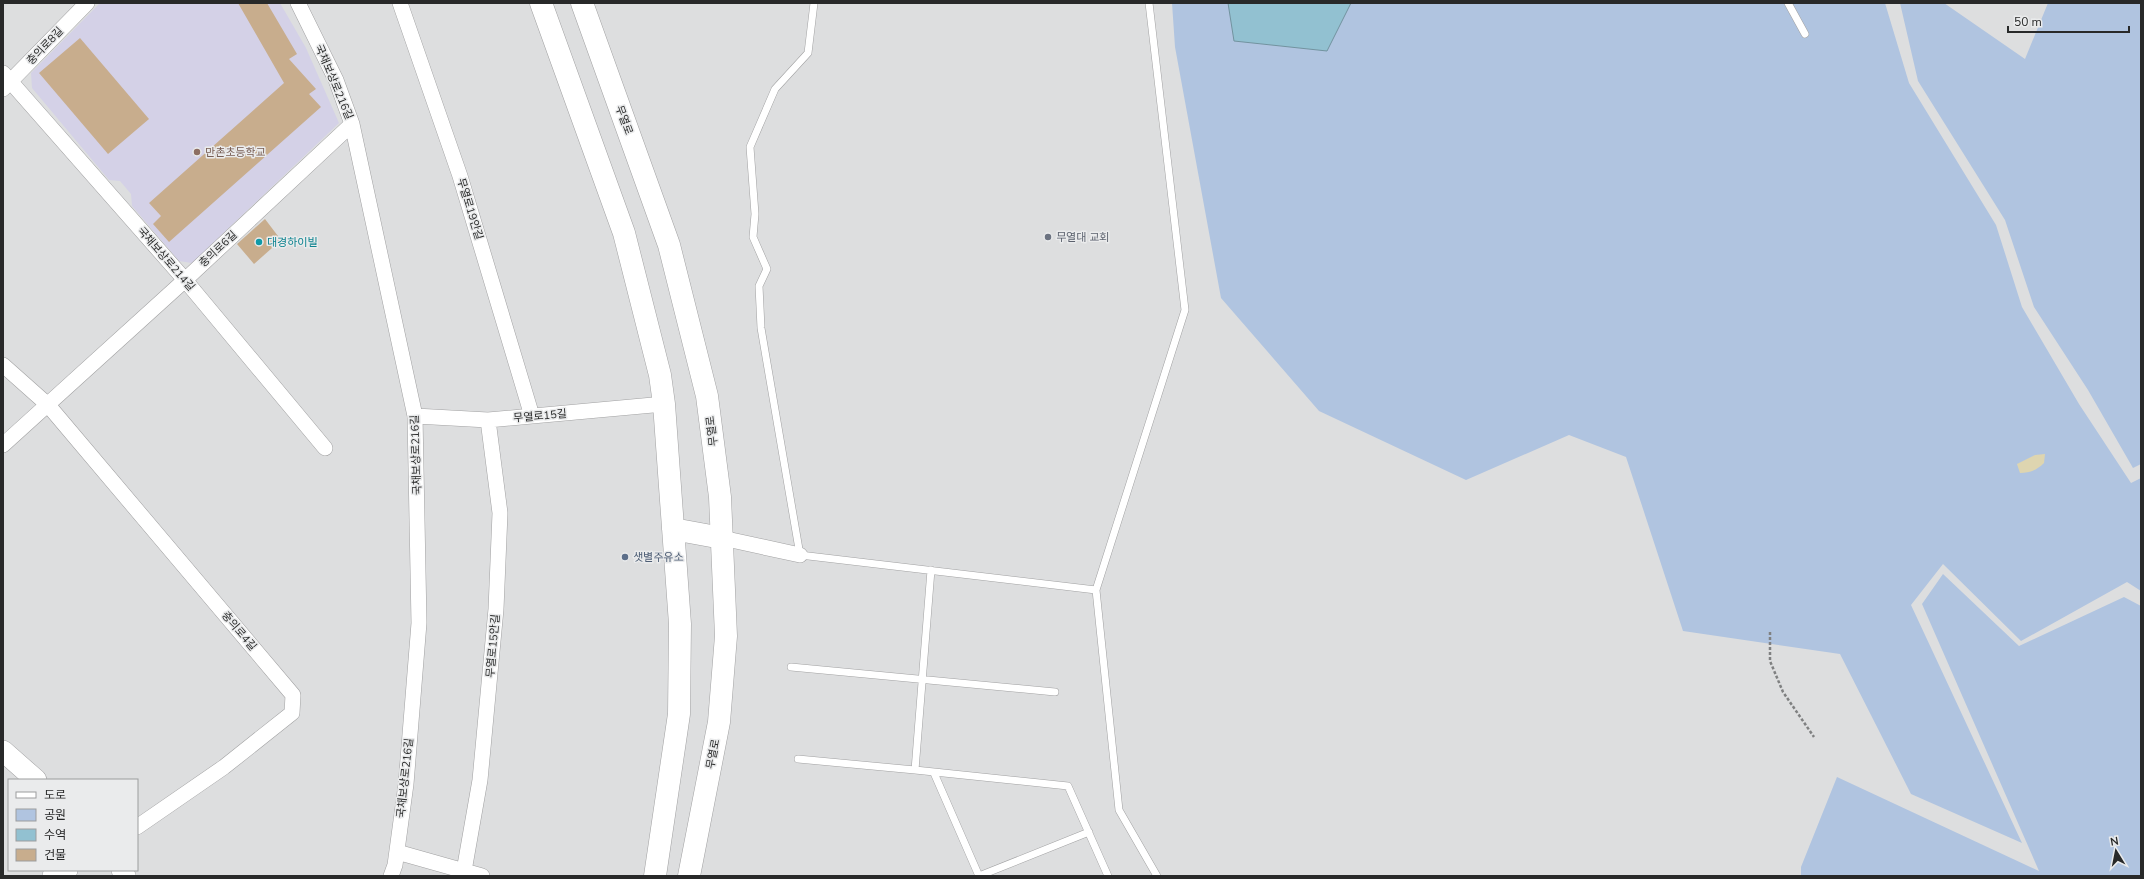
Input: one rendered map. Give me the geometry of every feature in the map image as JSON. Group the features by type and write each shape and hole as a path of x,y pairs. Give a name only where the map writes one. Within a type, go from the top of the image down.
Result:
{"main road":[{"path":"541,3 624,233 660,375 664,404 680,624 679,714 655,876"},
{"name":"무열로","path":"582,3 669,245 707,396 720,497 726,636 719,722 689,876"},
{"path":"673,530 722,538"}],"street":[{"name":"충의로8길","path":"6,82 87,3"},
{"name":"국채보상로216길","path":"299,3 336,80 352,124 416,416 419,623 406,784 397,852 391,876"},
{"name":"무열로19안길","path":"400,3 460,176 532,416"},
{"name":"국채보상로214길","path":"6,82 185,280 325,448"},
{"name":"충의로6길","path":"3,445 185,280 352,124"},
{"path":"3,365 48,405"},
{"name":"무열로15길","path":"416,416 488,420 664,404"},
{"name":"충의로4길","path":"48,405 293,695 292,713 224,767 138,826"},
{"name":"무열로15안길","path":"464,871 480,780 496,609 500,513 488,420"},
{"path":"722,538 800,555"},
{"path":"3,751 35,779"},
{"path":"397,852 482,876"},
{"path":"53,876 65,871"}],"lane":[{"path":"814,3 808,54 774,89 750,147 755,214 752,237 768,268 759,286 761,328 800,555 1096,590"},
{"path":"1148,3 1185,310 1096,590 1119,810 1157,876"},
{"path":"1788,3 1805,34"},
{"path":"914,770 932,570"},
{"path":"791,667 1055,692"},
{"path":"798,759 1068,786 1108,876"},
{"path":"934,773 979,876 1088,832"}],"path":[{"path":"1770,632 1770,661 1783,692 1814,738"}],"shaded area":[{"name":"만촌초등학교","path":"100,3 280,3 306,48 339,123 192,263 179,261 132,206 131,194 120,181 109,180 32,88 31,73"}],"green space":[{"path":"1172,3 1885,3 1909,83 1996,225 2022,307 2079,404 2131,483 2141,478 2141,591 2127,582 2021,641 1943,564 1911,605 2022,843 1911,794 1840,654 1683,631 1626,457 1569,435 1466,480 1319,411 1221,298 1175,47"},
{"path":"1900,3 1944,3 2025,59 2048,3 2141,3 2141,464 2133,468 2088,390 2034,307 2005,220 1918,81"},
{"path":"1943,574 2019,646 2124,597 2141,606 2141,876 1801,876 1801,867 1837,777 2039,871 1922,604"}],"sand":[{"path":"2045,454 2044,463 2039,468 2030,472 2020,473 2017,464 2035,455"}],"water":[{"path":"1228,3 1351,3 1327,51 1234,41"}],"building":[{"path":"238,3 267,3 297,54 289,59 316,89 309,94 321,107 169,242 153,224 161,216 149,203 284,83"},
{"path":"80,38 149,119 108,154 39,73"},
{"name":"대경하이빌","path":"265,219 281,240 254,264 237,244"}],"place":[{"name":"만촌초등학교","path":"197,152"},
{"name":"무열대 교회","path":"1048,237"},
{"name":"대경하이빌","path":"259,242"},
{"name":"샛별주유소","path":"625,557"}]}
